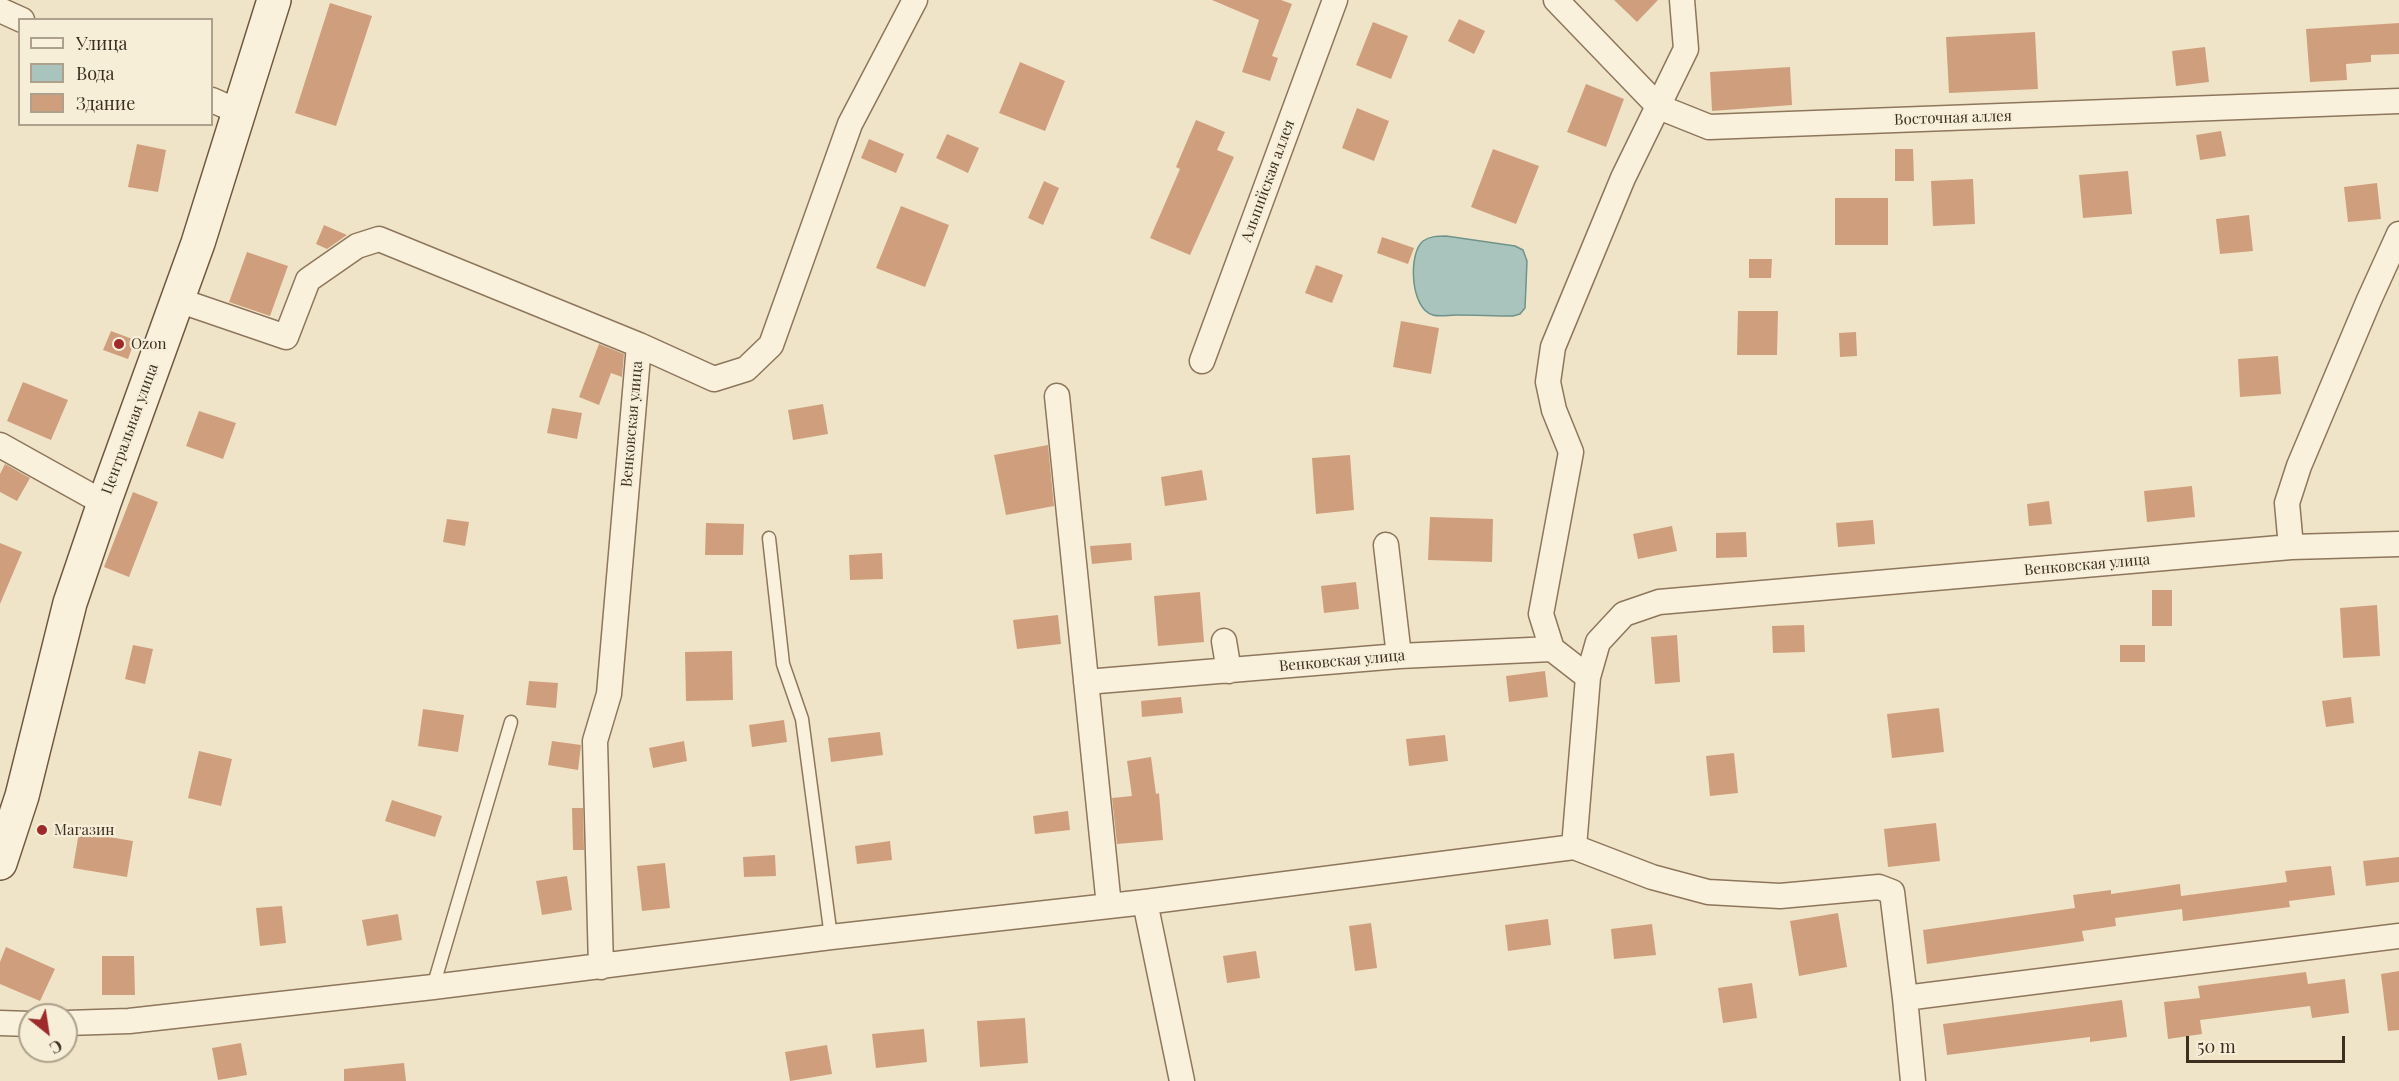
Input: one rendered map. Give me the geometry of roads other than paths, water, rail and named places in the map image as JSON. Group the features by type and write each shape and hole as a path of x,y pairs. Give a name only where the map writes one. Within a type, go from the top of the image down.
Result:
{"main road":[{"name":"Центральная улица","path":"0,863 22,796 70,603 104,502 178,300 225,106 274,0"}],"street":[{"path":"639,345 714,379 746,369 771,345 850,124 915,0"},
{"name":"Альпийская аллея","path":"1202,361 1335,0"},
{"name":"Восточная аллея","path":"1556,0 1659,107 1708,127 2399,101"},
{"path":"1588,677 1552,649 1541,614 1571,452 1554,410 1548,382 1553,347 1623,178 1686,49 1682,0"},
{"path":"0,10 18,18"},
{"path":"2291,547 2287,503 2299,466 2399,234"},
{"name":"Венковская улица","path":"178,300 286,337 308,280 357,246 379,239 639,345 609,694 595,741 601,967"},
{"path":"1057,396 1109,906"},
{"path":"0,445 104,502"},
{"name":"Венковская улица","path":"1574,847 1588,677 1598,642 1624,614 1659,602 2291,547 2399,544"},
{"path":"1386,545 1399,656"},
{"path":"1224,640 1229,671"},
{"name":"Венковская улица","path":"1086,682 1399,656 1552,649"},
{"path":"78,1023 129,1021 433,987 831,937 1145,902 1574,847 1652,877 1708,892 1780,896 1879,887 1892,892 1913,1081"},
{"path":"1145,902 1182,1081"},
{"path":"1905,998 2399,936"},
{"path":"0,1023 18,1024"}],"lane":[{"path":"769,538 783,664 802,719 831,937"},
{"path":"433,987 511,722"}],"water":[{"path":"1446,236 1515,246 1523,250 1527,261 1525,308 1520,314 1513,316 1438,316 1425,311 1416,292 1415,257 1423,241 1431,237"}],"place":[{"name":"Ozon","path":"119,344"},
{"name":"Магазин","path":"42,830"}]}
